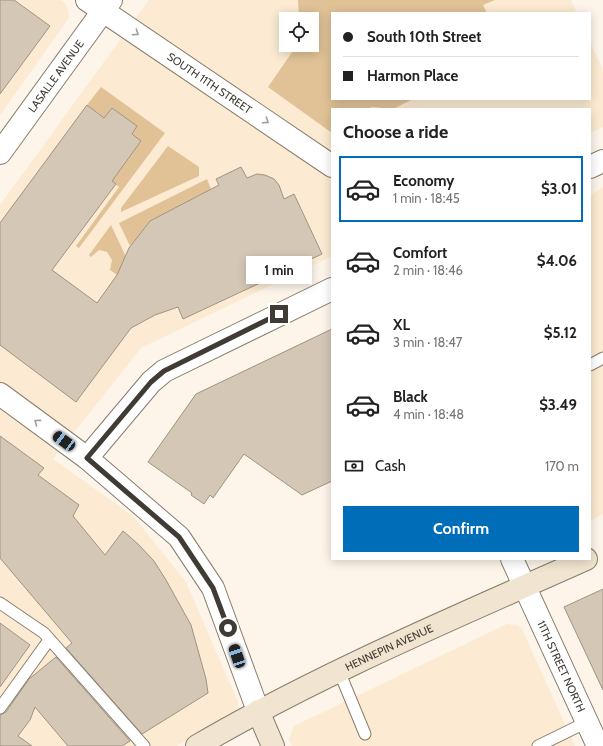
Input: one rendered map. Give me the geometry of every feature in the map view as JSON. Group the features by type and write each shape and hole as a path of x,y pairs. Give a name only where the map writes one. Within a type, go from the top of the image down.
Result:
{"main road":[{"path":"591,557 603,552"},
{"name":"HENNEPIN AVENUE","path":"197,746 258,711 408,637 584,560"},
{"path":"258,711 273,746"}],"street":[{"name":"LASALLE AVENUE","path":"0,153 100,4"},
{"name":"SOUTH 11TH STREET","path":"100,4 331,165"},
{"path":"591,167 603,161"},
{"path":"87,458 151,382 164,371 200,352 331,289"},
{"path":"0,394 87,458 179,537 213,588 258,711"},
{"path":"512,560 525,586"},
{"name":"11TH STREET NORTH","path":"525,586 595,733"}],"lane":[{"path":"591,364 603,358"},
{"path":"0,603 44,633 144,746"},
{"path":"0,708 50,640"},
{"path":"340,671 365,734"},
{"path":"538,746 595,733"}],"shaded area":[{"path":"0,0 60,0 65,3 68,9 69,18 0,115"},
{"path":"149,0 571,0 577,12 331,12 331,100 591,100 591,44 603,70 603,127 591,133 591,108 331,108 331,256 141,348 53,459 133,516 186,582 238,702 238,709 235,714 177,746 0,746 0,205"},
{"path":"298,0 495,0 483,5 486,12 331,12 331,100 411,100 395,108 331,108 331,132 268,87 292,52 319,52 319,12 299,12"},
{"path":"101,87 165,133 79,248 76,246 119,187 112,181 141,141 132,134 137,126 112,108 104,118 87,105"},
{"path":"168,146 199,167 199,176 121,212 121,208"},
{"path":"207,179 211,189 150,221 130,246 119,223"},
{"path":"603,187 603,514 591,520 591,195"},
{"path":"111,225 143,293 110,270 112,260 107,252 99,250 91,257 89,255"},
{"path":"507,624 517,625 522,629 575,746 292,746 289,739 294,726"}],"building":[{"path":"0,0 14,0 50,26 0,94"},
{"path":"87,105 104,118 112,108 137,126 132,134 141,141 112,181 116,184 52,270 97,303 117,275 129,248 150,221 219,185 216,179 241,167 247,178 257,174 265,175 274,179 279,185 284,199 294,194 322,254 183,319 178,307 155,315 131,328 76,402 0,345 0,223"},
{"path":"331,329 331,481 302,495 244,454 213,498 210,495 204,504 191,495 192,493 148,462 196,394"},
{"path":"0,436 44,468 38,475 79,505 73,516 105,555 123,531 154,561 191,625 206,679 208,693 142,734 66,648 72,643 0,558"},
{"path":"603,589 603,690 564,607"},
{"path":"0,623 30,645 0,687"},
{"path":"56,657 130,741 122,746 68,746 35,707 30,720 18,736 32,746 0,746 0,715 6,712 29,679"}],"route":[{"path":"228,628 213,588 179,537 87,458 151,382 164,371 279,314"}]}
